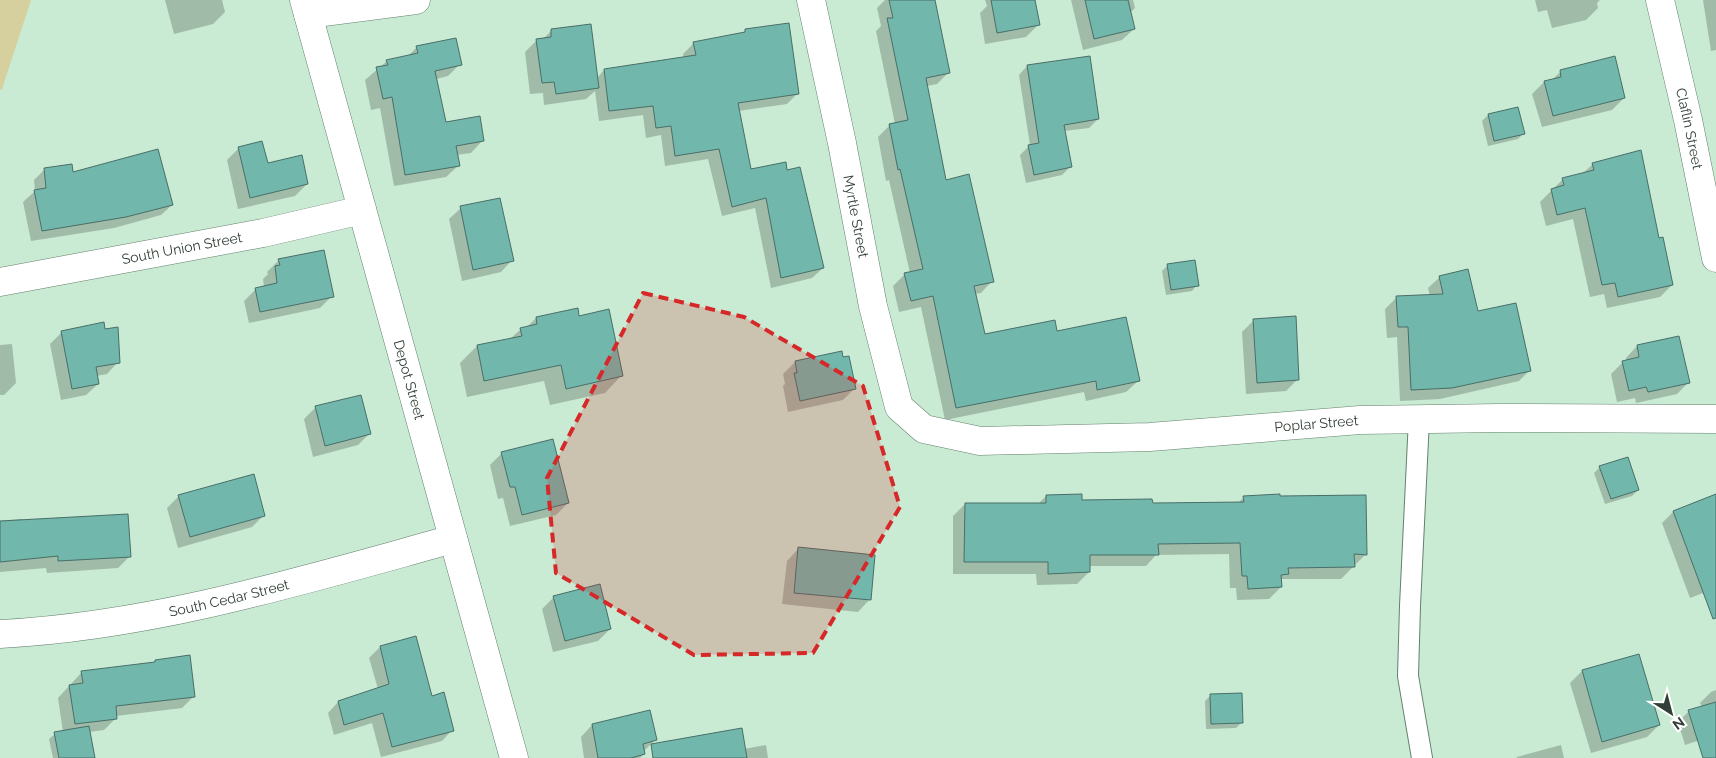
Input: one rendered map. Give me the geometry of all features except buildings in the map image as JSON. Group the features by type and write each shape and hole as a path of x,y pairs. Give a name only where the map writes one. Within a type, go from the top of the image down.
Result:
{"street":[{"path":"306,7 416,0"},
{"name":"Myrtle Street","path":"811,0 842,143 873,306 899,407 919,424"},
{"name":"Claflin Street","path":"1660,0 1688,120 1716,258"},
{"name":"Depot Street","path":"306,7 514,758"},
{"name":"South Union Street","path":"0,282 263,234 362,210"},
{"name":"Poplar Street","path":"919,424 924,429 980,440 1150,437 1360,420 1716,419"},
{"name":"South Cedar Street","path":"0,634 88,627 192,608 262,592 453,540"}],"lane":[{"path":"1419,419 1408,676 1422,758"}],"highlighted area":[{"path":"643,293 744,317 863,386 900,507 813,653 694,655 556,573 547,478"}],"shaded area":[{"path":"0,0 31,0 2,89 0,90"}]}
